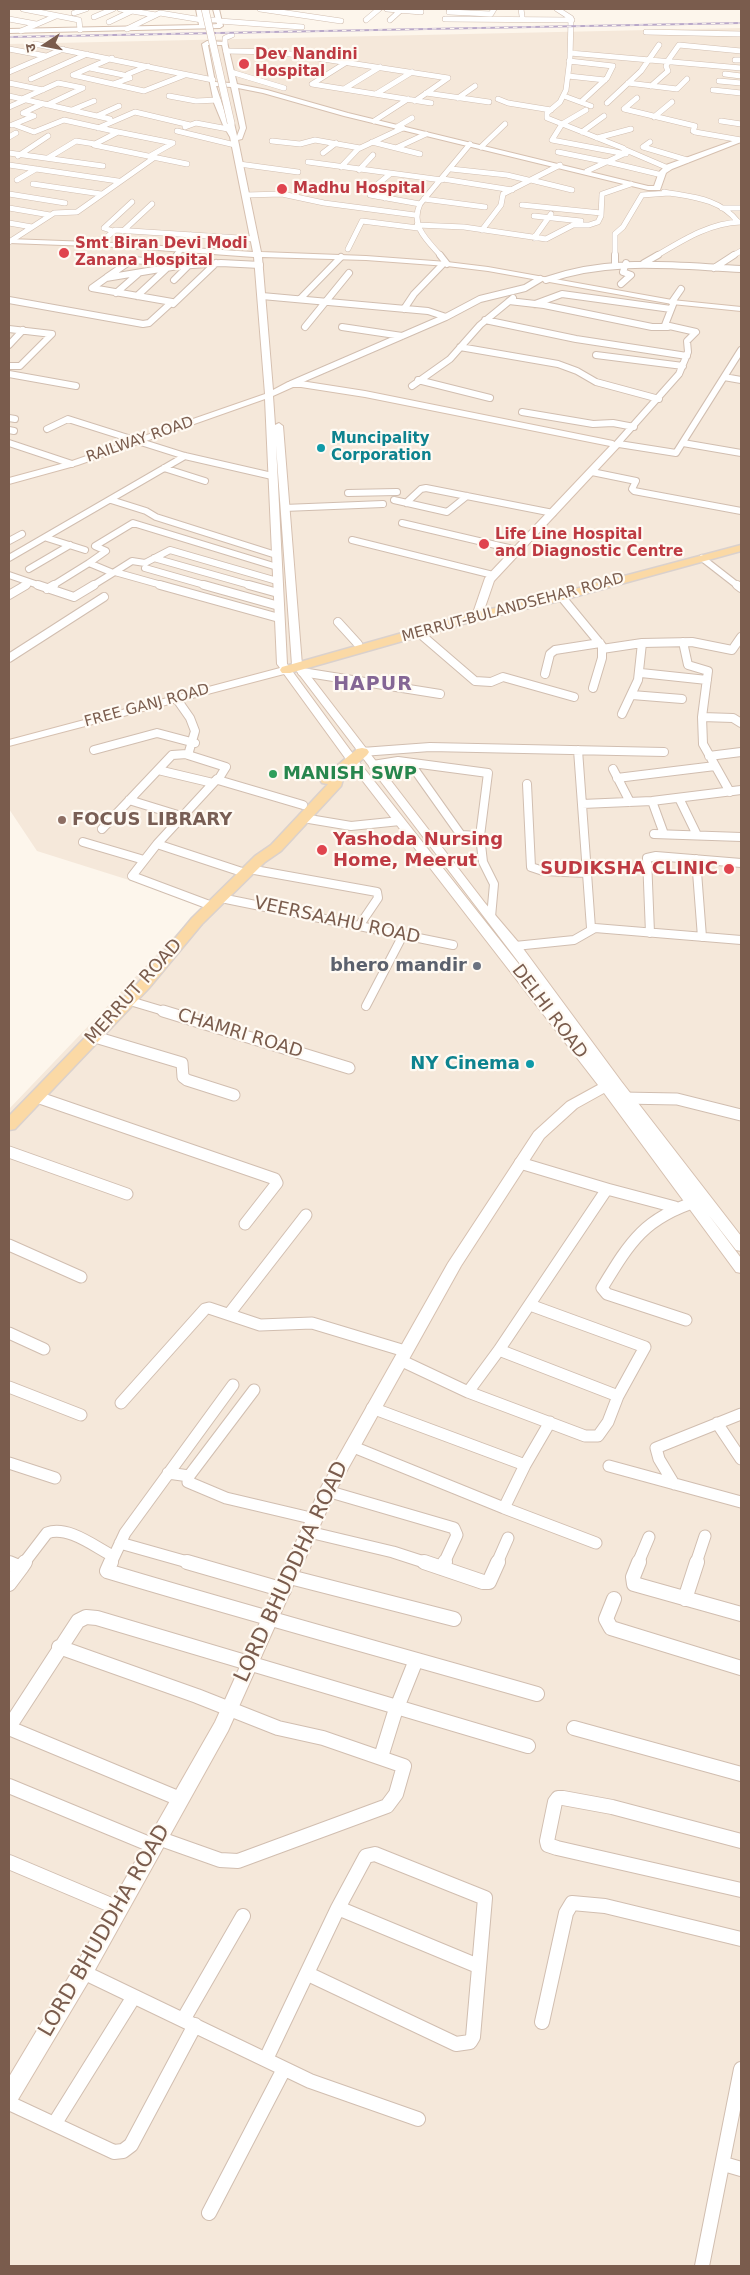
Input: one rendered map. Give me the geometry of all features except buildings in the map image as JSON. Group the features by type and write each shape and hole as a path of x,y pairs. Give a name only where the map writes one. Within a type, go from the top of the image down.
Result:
{"main road":[{"name":"MERRUT-BULANDSEHAR ROAD","path":"293,666 478,614 551,599 558,595 741,548"},
{"path":"357,756 332,711 293,666 358,644 478,614"},
{"name":"MERRUT ROAD","path":"9,1126 130,1001 216,902 251,867 276,848 303,812 336,783 336,775 357,756"}],"street":[{"path":"58,9 74,13"},
{"path":"63,17 86,9"},
{"path":"94,17 113,9"},
{"path":"120,9 156,14 162,13 220,26 216,9"},
{"path":"199,9 202,23"},
{"path":"205,9 238,144 262,254 272,391 284,508 293,666"},
{"path":"211,9 232,125"},
{"path":"260,9 341,21"},
{"path":"296,15 306,9"},
{"path":"366,20 379,9"},
{"path":"387,9 422,11"},
{"path":"494,9 491,14 449,10 445,21 572,20"},
{"path":"521,9 522,16"},
{"path":"557,9 572,20 568,76 564,96 546,114 547,118 668,168"},
{"path":"24,10 78,20 80,30"},
{"path":"390,20 400,10"},
{"path":"109,22 132,11"},
{"path":"416,18 422,11"},
{"path":"127,29 156,14"},
{"path":"21,31 56,16"},
{"path":"9,17 36,24"},
{"path":"218,20 302,27"},
{"path":"9,31 127,29 202,23"},
{"path":"646,32 741,34"},
{"path":"232,36 225,38 224,43 243,128 238,144"},
{"path":"668,38 741,46"},
{"path":"224,43 205,44 223,122 232,125"},
{"path":"35,44 112,58 213,82 234,84 426,134 560,164 669,193 703,199 722,208 740,222"},
{"path":"9,72 72,45"},
{"path":"608,102 650,60 659,45"},
{"path":"651,86 668,71 666,66 679,45 741,53"},
{"path":"694,52 698,46"},
{"path":"9,49 46,56"},
{"path":"226,51 277,52 448,78 415,101"},
{"path":"570,53 741,68"},
{"path":"712,58 726,53 741,53"},
{"path":"718,63 726,53"},
{"path":"30,80 87,54"},
{"path":"112,58 73,76 146,91 185,74"},
{"path":"687,64 690,58"},
{"path":"74,60 97,65"},
{"path":"569,61 612,65 611,72 605,80 582,102"},
{"path":"347,62 312,84 431,103"},
{"path":"113,84 130,77 128,76 148,66"},
{"path":"344,89 380,67"},
{"path":"90,68 128,76"},
{"path":"231,72 284,88"},
{"path":"376,94 412,72"},
{"path":"725,74 741,76"},
{"path":"568,76 605,80"},
{"path":"319,78 352,84"},
{"path":"628,84 678,89 687,79"},
{"path":"719,81 741,84"},
{"path":"9,83 43,90"},
{"path":"9,107 60,83 83,88 23,113 34,116 15,125"},
{"path":"458,98 475,86"},
{"path":"713,90 741,93"},
{"path":"426,94 489,102"},
{"path":"9,96 110,119"},
{"path":"169,96 196,101 218,100"},
{"path":"564,96 591,106"},
{"path":"637,98 624,109 695,126 693,131 695,132 740,140"},
{"path":"498,99 551,110"},
{"path":"374,121 408,100"},
{"path":"72,110 94,101"},
{"path":"654,117 672,102"},
{"path":"98,116 119,106"},
{"path":"586,110 562,124 553,141 626,152"},
{"path":"90,132 137,112 190,125"},
{"path":"125,116 177,131 238,144"},
{"path":"582,132 604,116"},
{"path":"342,167 360,148 400,127 412,118"},
{"path":"9,241 56,212 77,212 173,143 62,120 33,132"},
{"path":"721,121 741,124"},
{"path":"177,131 198,123 232,125"},
{"path":"9,124 48,136 9,163"},
{"path":"481,147 505,124"},
{"path":"597,138 631,129"},
{"path":"93,144 118,132"},
{"path":"9,138 16,133"},
{"path":"396,148 426,134"},
{"path":"111,137 165,148"},
{"path":"272,141 300,144 312,140 360,148"},
{"path":"653,189 658,186 662,175 668,168 740,140"},
{"path":"48,158 76,142 186,164"},
{"path":"372,142 420,154"},
{"path":"650,142 644,147 687,160"},
{"path":"323,153 336,143"},
{"path":"445,264 417,226 415,215 422,201 442,180 470,144"},
{"path":"558,152 662,175"},
{"path":"586,171 626,152"},
{"path":"9,153 103,166"},
{"path":"359,170 373,155"},
{"path":"87,176 109,162"},
{"path":"308,162 512,190"},
{"path":"9,163 36,169 118,181"},
{"path":"242,163 298,172"},
{"path":"482,230 500,205 501,196 560,164"},
{"path":"17,180 36,169"},
{"path":"451,169 508,175 572,190"},
{"path":"390,174 371,192 385,198 485,207"},
{"path":"385,198 403,182"},
{"path":"33,184 101,194"},
{"path":"597,223 602,213 602,194 631,184"},
{"path":"9,193 15,187"},
{"path":"9,193 65,203"},
{"path":"615,264 614,234 623,227 641,196 647,193 669,193"},
{"path":"249,195 282,194 324,203 415,215"},
{"path":"132,202 104,228 123,231 255,239"},
{"path":"123,231 152,204"},
{"path":"522,205 602,213"},
{"path":"9,208 50,215"},
{"path":"534,238 555,208"},
{"path":"722,208 741,208"},
{"path":"534,216 597,223"},
{"path":"254,217 255,239 262,254 260,265 266,296"},
{"path":"348,249 362,221 482,230 548,239 573,225 597,223"},
{"path":"644,263 723,221 740,222"},
{"path":"9,223 32,227"},
{"path":"99,244 113,230"},
{"path":"137,296 170,265 183,250 192,235"},
{"path":"9,241 99,244 262,254 340,256 445,264 673,304"},
{"path":"714,268 719,263 741,251"},
{"path":"300,299 340,256"},
{"path":"173,304 91,289 130,261 150,261 170,265 216,263 260,265"},
{"path":"116,293 150,261"},
{"path":"9,300 143,324 149,323 173,304 216,263"},
{"path":"621,284 631,275 623,272 626,263"},
{"path":"291,384 446,317 484,297 525,288 571,271 626,263 741,269"},
{"path":"404,309 414,294 445,264"},
{"path":"106,278 170,265"},
{"path":"174,280 189,265"},
{"path":"305,327 349,273"},
{"path":"412,386 450,359 485,320 525,288"},
{"path":"668,326 665,324 681,289"},
{"path":"534,305 562,294 741,309"},
{"path":"266,296 428,311 446,317"},
{"path":"478,614 485,586 494,575 659,399 683,366 689,348 687,342 696,332 509,301"},
{"path":"485,320 570,338 687,356"},
{"path":"342,327 402,336"},
{"path":"9,329 52,334 20,366 9,366"},
{"path":"9,345 24,330"},
{"path":"460,347 558,364 578,371 596,382 659,399"},
{"path":"291,384 365,394 617,445 674,454 683,443 741,350"},
{"path":"596,354 683,366"},
{"path":"731,366 741,367"},
{"path":"9,374 76,386"},
{"path":"724,377 741,380"},
{"path":"418,380 490,398"},
{"name":"RAILWAY ROAD","path":"9,479 70,462 291,384"},
{"path":"272,391 272,476 279,618 293,666 319,715 357,756 430,747 664,752"},
{"path":"522,412 593,424 613,423 634,427"},
{"path":"47,428 65,419 185,456 272,476"},
{"path":"683,443 741,453"},
{"path":"9,444 70,462"},
{"path":"9,558 47,538 185,456"},
{"path":"164,468 205,481"},
{"path":"592,472 636,481 632,489 634,491 741,511"},
{"path":"406,503 424,488 553,513"},
{"path":"351,505 348,490 397,492"},
{"path":"394,500 448,512 467,496"},
{"path":"111,500 198,531 276,555"},
{"path":"284,508 383,504"},
{"path":"47,589 106,551 95,546 135,522 277,567"},
{"path":"402,523 517,550"},
{"path":"9,541 22,534"},
{"path":"47,538 85,550"},
{"path":"352,540 494,575"},
{"path":"29,569 70,546"},
{"path":"9,576 74,597 132,561 144,564 170,550 278,581"},
{"path":"154,558 278,593"},
{"path":"702,558 741,588"},
{"path":"89,563 114,572 279,618"},
{"path":"145,568 279,606"},
{"path":"9,596 29,582"},
{"path":"558,595 601,646 602,658 593,688"},
{"path":"9,658 104,597"},
{"path":"338,622 358,644"},
{"path":"418,632 475,681 491,682 503,677 574,697"},
{"path":"545,674 550,654 555,650 642,643 683,642 707,644 732,650 741,638"},
{"path":"683,642 688,665 707,670 701,737 709,756 730,792"},
{"path":"622,714 641,673 642,643"},
{"path":"9,737 293,666 440,694"},
{"name":"FREE GANJ ROAD","path":"9,743 293,666"},
{"path":"641,673 706,680"},
{"path":"632,695 682,700"},
{"path":"176,698 194,725 196,734 194,743 187,754"},
{"path":"319,715 332,711"},
{"path":"702,717 733,718 741,724"},
{"path":"94,750 157,733 194,743"},
{"path":"515,946 582,938 591,928 578,750"},
{"path":"709,756 741,752"},
{"path":"83,842 144,860 226,767 187,754 172,755 102,829"},
{"name":"DELHI ROAD","path":"357,756 373,765 559,1015 615,1092 691,1203 739,1265"},
{"name":"DELHI ROAD","path":"357,756 400,821 490,923 515,946 559,1015"},
{"path":"373,765 398,761 488,774 480,836 484,862 494,884 490,923"},
{"path":"410,763 461,835 466,837 480,836"},
{"path":"617,778 715,766"},
{"path":"612,769 630,802"},
{"path":"158,770 215,781 303,812 326,824 351,826 400,821"},
{"path":"526,784 531,867 543,871 587,873"},
{"path":"582,804 652,801 741,790"},
{"path":"679,798 697,836"},
{"path":"129,800 182,816"},
{"path":"652,801 659,834 741,837"},
{"path":"157,844 251,867 377,892 378,898 359,926"},
{"path":"650,933 647,858 656,856 741,862"},
{"path":"696,859 702,937"},
{"name":"VEERSAAHU ROAD","path":"144,860 132,875 134,878 216,902 359,926 452,945"},
{"path":"591,928 741,940"},
{"path":"366,1006 403,935"},
{"name":"CHAMRI ROAD","path":"130,1001 349,1068"},
{"path":"95,1037 182,1062 184,1067 183,1077 187,1080 234,1095"},
{"path":"615,1092 677,1100 741,1116"},
{"name":"DELHI ROAD","path":"615,1092 705,1199 741,1246"},
{"name":"LORD BHUDDHA ROAD","path":"9,2096 83,1972 229,1709 287,1584 327,1491 455,1263 520,1162 539,1136 565,1109 584,1096 615,1092"},
{"path":"36,1098 275,1179 277,1183 245,1224"},
{"path":"9,1152 127,1194"},
{"path":"520,1162 607,1189 675,1207"},
{"path":"468,1392 530,1305 607,1189"},
{"path":"686,1320 607,1294 602,1288 628,1245 644,1227 675,1207 705,1199"},
{"path":"229,1314 306,1214"},
{"path":"9,1245 81,1277"},
{"path":"122,1403 204,1309 209,1308 260,1325 272,1326 312,1322 402,1356 468,1392 585,1436 596,1437 602,1433 608,1422 618,1396 645,1347 530,1305"},
{"path":"9,1333 44,1350"},
{"path":"499,1350 618,1396"},
{"path":"233,1385 168,1473 120,1543 107,1571 270,1620 537,1694"},
{"path":"9,1387 81,1415"},
{"path":"254,1390 189,1476 187,1480 189,1483 226,1498 475,1580 489,1582 508,1538"},
{"path":"372,1408 525,1465"},
{"path":"674,1484 659,1459 656,1448 741,1414"},
{"path":"504,1508 525,1465 550,1422"},
{"path":"717,1423 741,1459"},
{"path":"352,1446 596,1543"},
{"path":"9,1463 55,1478"},
{"path":"609,1466 741,1502"},
{"path":"168,1473 189,1476"},
{"path":"327,1491 454,1528 457,1534 442,1568"},
{"path":"9,1584 47,1533 52,1530 65,1531 113,1556"},
{"path":"685,1599 705,1536"},
{"path":"649,1537 633,1581 637,1586 741,1614"},
{"path":"120,1543 287,1584 454,1619"},
{"path":"9,1563 21,1568"},
{"path":"614,1599 606,1619 611,1628 741,1668"},
{"path":"180,1799 9,1727 78,1620 86,1617 97,1618 528,1746"},
{"path":"9,1786 156,1842 231,1862 281,1846 371,1812 393,1801 405,1770 404,1766 381,1757 341,1746 322,1738 278,1728 103,1661 59,1647"},
{"path":"381,1757 397,1707 416,1660"},
{"path":"574,1728 741,1774"},
{"path":"741,1841 612,1807 563,1798 558,1798 555,1802 547,1841 548,1845 557,1848 741,1890"},
{"path":"266,2059 338,1908 366,1856 378,1854 480,1896 486,1902 478,1966 473,2037 470,2042 464,2044 450,2041 308,1974"},
{"path":"9,1862 118,1908"},
{"path":"542,2022 566,1912 572,1903 605,1906 741,1939"},
{"path":"338,1908 478,1966"},
{"path":"9,2103 114,2152 128,2149 189,2023 244,1916"},
{"path":"83,1972 133,1998 284,2069 336,2091 396,2109 418,2119"},
{"path":"55,2123 133,1998"},
{"path":"209,2213 284,2069"},
{"path":"702,2266 741,2072"},
{"path":"724,2164 741,2169"}],"shaded area":[{"path":"741,28 741,2266 9,2266 9,1109 205,904 37,851 9,809 9,44"}],"railway":[{"path":"9,37 741,23"}],"place":[{"name":"Dev Nandini Hospital","path":"244,64"},
{"name":"Madhu Hospital","path":"282,189"},
{"name":"Smt Biran Devi Modi Zanana Hospital","path":"64,253"},
{"name":"Muncipality Corporation","path":"321,448"},
{"name":"Life Line Hospital and Diagnostic Centre","path":"484,544"},
{"name":"MANISH SWP","path":"273,774"},
{"name":"FOCUS LIBRARY","path":"62,820"},
{"name":"Yashoda Nursing Home, Meerut","path":"322,850"},
{"name":"SUDIKSHA CLINIC","path":"729,869"},
{"name":"bhero mandir","path":"477,966"},
{"name":"NY Cinema","path":"530,1064"}],"district":[{"name":"HAPUR","path":"373,685"}]}
